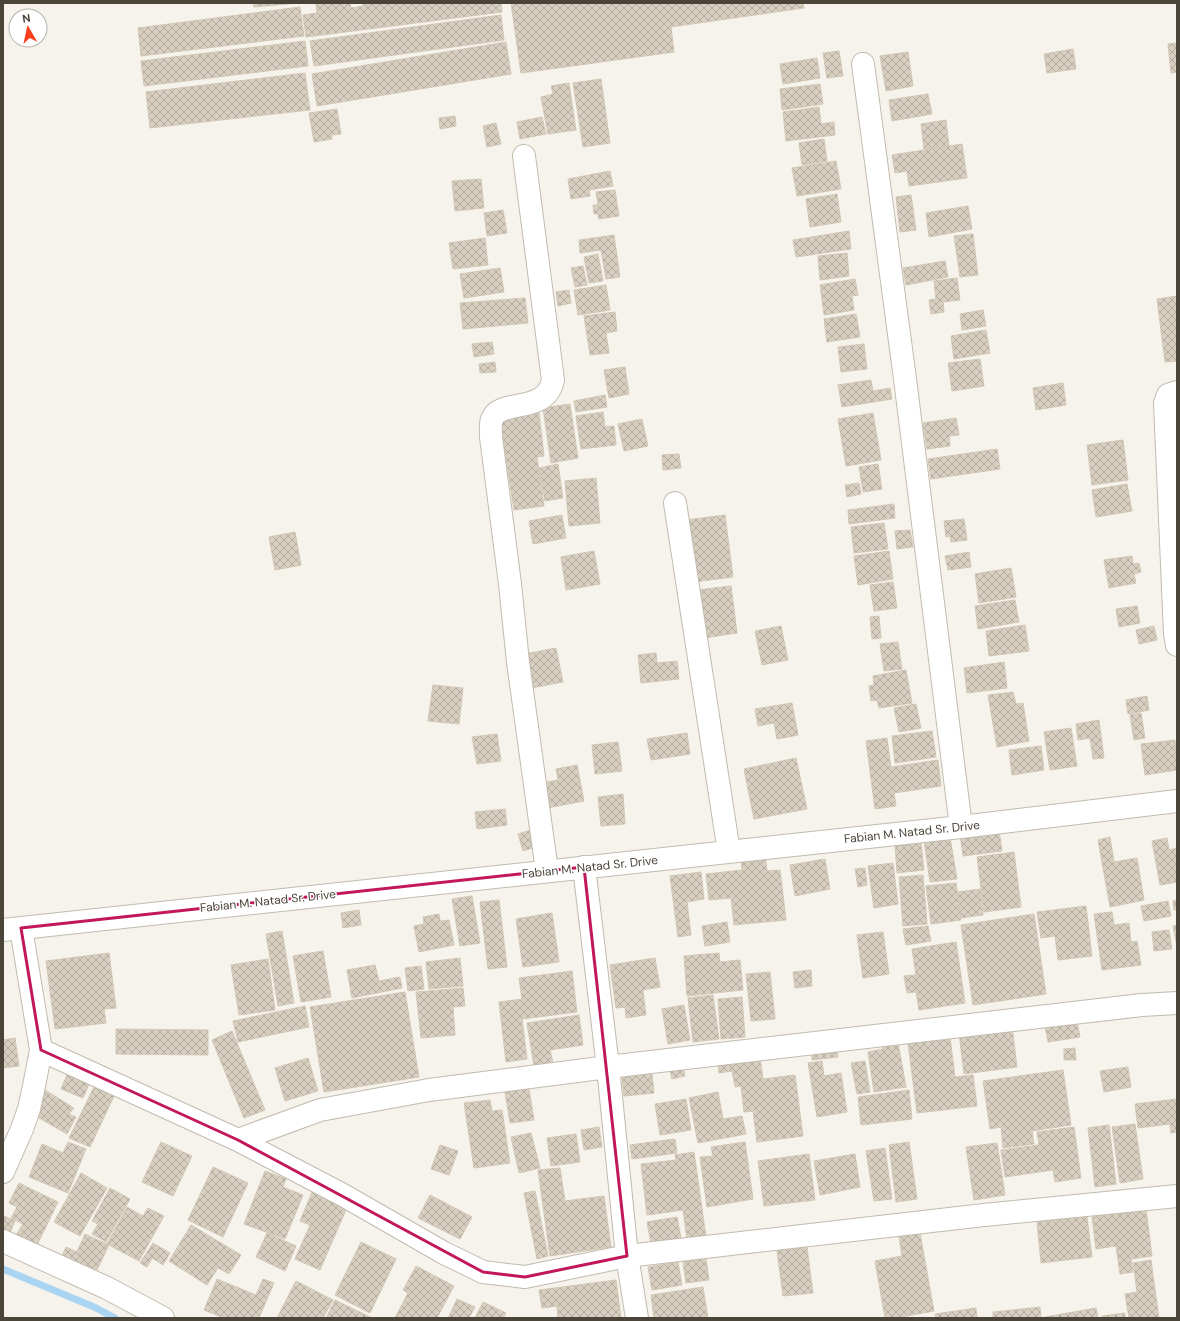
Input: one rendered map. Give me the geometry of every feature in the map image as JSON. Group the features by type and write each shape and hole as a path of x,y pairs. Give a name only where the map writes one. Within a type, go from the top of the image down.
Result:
{"street":[{"path":"863,64 905,379 961,827"},
{"path":"524,156 552,380 548,393 536,401 498,411 492,418 491,437 510,584 518,662 547,871"},
{"path":"1176,637 1173,510 1164,403 1168,395 1177,392"},
{"path":"675,503 729,852"},
{"name":"Fabian M. Natad Sr. Drive","path":"12,929 961,827 1177,801"},
{"path":"584,867 608,1067 627,1256 637,1318"},
{"path":"3,1172 29,1109 41,1050 12,929"},
{"path":"238,1140 320,1110 429,1090 608,1067 1142,1005 1177,1003"},
{"path":"41,1050 238,1140 344,1194 444,1253 483,1272 525,1277 627,1256 984,1215 1177,1196"},
{"path":"3,1241 107,1288 163,1318"}],"highlighted area":[{"path":"584,867 627,1256 525,1277 483,1272 238,1140 41,1050 21,928"}],"building":[{"path":"253,3 299,3 254,7"},
{"path":"350,3 351,8 363,6 363,3 501,3 502,12 306,37 303,15 317,13 316,4"},
{"path":"511,3 803,3 804,8 671,27 674,52 521,73"},
{"path":"300,7 304,36 141,56 138,28"},
{"path":"501,15 504,40 314,66 310,41"},
{"path":"305,41 308,66 144,86 141,61"},
{"path":"506,42 511,74 317,106 312,74"},
{"path":"1177,43 1177,72 1171,73 1168,44"},
{"path":"1073,49 1076,69 1047,73 1044,54"},
{"path":"839,51 843,76 827,78 823,53"},
{"path":"908,52 913,86 886,91 880,56"},
{"path":"817,58 820,78 783,84 780,64"},
{"path":"305,73 310,110 150,128 146,92"},
{"path":"601,79 610,143 583,147 573,83"},
{"path":"569,83 576,130 548,134 541,97 553,94 551,86"},
{"path":"820,84 823,104 782,110 780,89"},
{"path":"928,94 932,114 892,121 889,100"},
{"path":"819,107 821,124 834,122 835,135 786,141 783,112"},
{"path":"337,109 341,134 332,135 332,139 314,142 309,113"},
{"path":"455,116 456,126 440,129 439,118"},
{"path":"542,117 546,134 520,139 517,122"},
{"path":"946,120 949,146 924,149 921,124"},
{"path":"496,123 501,144 487,147 483,126"},
{"path":"824,139 827,161 802,165 799,143"},
{"path":"962,144 967,178 909,186 907,171 895,173 892,155"},
{"path":"836,161 841,189 797,196 792,168"},
{"path":"610,171 613,186 589,190 590,196 571,199 568,179"},
{"path":"481,179 484,208 455,211 452,181"},
{"path":"615,190 619,216 599,219 598,214 594,214 593,205 598,205 596,192"},
{"path":"837,194 841,222 810,227 806,199"},
{"path":"911,195 916,230 900,232 896,197"},
{"path":"968,206 972,229 929,237 926,213"},
{"path":"503,210 507,233 487,236 484,213"},
{"path":"849,231 851,249 796,257 793,240"},
{"path":"973,234 978,275 960,277 954,236"},
{"path":"614,235 620,277 606,279 601,250 580,253 579,240"},
{"path":"485,238 488,265 453,269 449,243"},
{"path":"847,253 849,276 820,280 818,256"},
{"path":"598,254 603,281 589,283 584,257"},
{"path":"945,261 948,277 906,285 903,268"},
{"path":"583,266 587,285 575,287 571,268"},
{"path":"500,268 504,292 464,298 460,274"},
{"path":"957,278 960,300 943,302 944,312 931,314 929,300 936,299 934,281"},
{"path":"855,279 858,295 852,296 854,310 824,315 820,285"},
{"path":"606,285 610,310 578,315 574,290"},
{"path":"569,290 571,303 558,306 556,292"},
{"path":"1177,296 1177,361 1165,362 1157,299"},
{"path":"525,298 528,323 463,329 460,303"},
{"path":"983,310 986,326 962,330 960,314"},
{"path":"615,312 617,331 606,333 609,353 590,355 584,316"},
{"path":"856,314 860,337 827,342 824,319"},
{"path":"986,330 990,353 954,359 951,336"},
{"path":"492,342 494,354 474,357 472,344"},
{"path":"864,344 867,369 841,372 838,347"},
{"path":"980,359 984,386 952,391 948,363"},
{"path":"495,362 496,372 480,373 479,364"},
{"path":"625,367 629,394 609,398 604,370"},
{"path":"871,380 873,391 890,388 892,399 842,407 838,385"},
{"path":"1063,383 1066,405 1036,410 1033,388"},
{"path":"605,395 607,407 576,412 574,401"},
{"path":"570,404 578,458 551,463 543,408"},
{"path":"603,412 605,427 614,426 616,445 581,449 576,416"},
{"path":"539,413 544,456 537,457 544,506 514,510 500,419"},
{"path":"873,413 881,460 846,466 838,419"},
{"path":"956,418 959,435 949,436 950,446 927,449 923,423"},
{"path":"642,419 648,446 624,451 618,424"},
{"path":"1123,440 1128,480 1092,485 1087,445"},
{"path":"997,449 1000,469 931,479 928,459"},
{"path":"679,454 681,468 663,470 662,455"},
{"path":"558,464 563,498 545,501 539,468"},
{"path":"878,464 882,489 863,492 859,467"},
{"path":"596,478 600,523 569,526 565,481"},
{"path":"859,483 861,494 847,497 845,485"},
{"path":"1127,484 1132,511 1096,517 1092,490"},
{"path":"894,504 895,518 849,524 848,510"},
{"path":"562,515 566,538 533,544 529,521"},
{"path":"725,515 733,577 694,582 686,520"},
{"path":"964,519 967,540 951,542 950,536 946,537 944,521"},
{"path":"884,523 888,549 854,553 851,527"},
{"path":"910,530 913,547 897,549 895,531"},
{"path":"295,532 301,565 275,570 269,537"},
{"path":"594,551 600,584 566,590 561,557"},
{"path":"889,551 893,579 858,585 854,556"},
{"path":"969,552 971,567 948,570 945,556"},
{"path":"1132,556 1133,564 1139,563 1141,572 1134,574 1136,583 1109,588 1104,560"},
{"path":"1011,568 1016,597 979,603 975,574"},
{"path":"893,582 897,608 874,611 870,585"},
{"path":"731,586 737,633 704,638 697,590"},
{"path":"1015,600 1019,622 978,629 975,606"},
{"path":"1137,606 1140,623 1119,627 1116,609"},
{"path":"879,616 881,638 872,639 870,617"},
{"path":"1025,625 1029,651 989,656 986,631"},
{"path":"781,626 788,660 762,665 755,631"},
{"path":"1154,626 1157,640 1139,644 1136,630"},
{"path":"898,642 902,669 884,671 880,644"},
{"path":"556,648 563,682 531,688 525,654"},
{"path":"656,653 657,663 677,661 679,679 641,683 638,655"},
{"path":"1004,662 1007,688 967,693 964,668"},
{"path":"906,670 912,703 879,708 877,700 871,701 869,686 874,685 873,676"},
{"path":"433,685 463,688 459,724 428,721"},
{"path":"1013,692 1016,704 1023,703 1029,741 997,747 988,695"},
{"path":"1147,696 1149,710 1128,714 1126,700"},
{"path":"792,703 798,735 777,739 774,723 758,726 755,709"},
{"path":"916,704 921,728 899,732 894,708"},
{"path":"1141,713 1145,738 1134,740 1130,715"},
{"path":"1099,720 1104,758 1093,759 1090,738 1078,740 1076,724"},
{"path":"1071,728 1077,766 1050,770 1044,732"},
{"path":"932,731 936,757 895,763 892,736"},
{"path":"687,733 690,754 651,760 647,739"},
{"path":"497,734 501,761 477,764 472,737"},
{"path":"887,738 891,767 938,760 941,786 894,793 896,806 875,809 866,741"},
{"path":"1175,740 1177,770 1145,775 1141,744"},
{"path":"618,742 622,771 595,774 592,745"},
{"path":"1041,746 1044,770 1012,775 1009,750"},
{"path":"796,758 807,809 754,819 744,769"},
{"path":"577,765 584,801 547,808 542,783 558,780 556,769"},
{"path":"623,794 625,824 601,826 598,797"},
{"path":"505,809 507,825 477,829 475,812"},
{"path":"531,830 536,847 523,851 518,834"},
{"path":"999,830 1002,851 963,856 960,834"},
{"path":"950,837 957,879 930,882 924,841"},
{"path":"1110,837 1114,862 1137,858 1144,900 1110,907 1098,840"},
{"path":"1167,838 1169,850 1177,848 1177,882 1160,885 1152,841"},
{"path":"921,843 924,870 897,873 895,845"},
{"path":"1014,852 1021,907 984,912 977,857"},
{"path":"765,854 767,871 780,870 786,920 734,925 731,898 709,900 706,874 742,870 741,857"},
{"path":"825,859 830,889 795,896 790,865"},
{"path":"893,863 898,904 874,908 868,866"},
{"path":"865,868 867,885 858,887 855,869"},
{"path":"701,872 704,899 687,902 691,935 678,937 670,876"},
{"path":"923,875 927,924 903,926 899,877"},
{"path":"956,883 961,920 931,924 926,886"},
{"path":"980,889 983,915 961,918 958,892"},
{"path":"472,896 480,943 460,946 452,899"},
{"path":"499,900 507,967 488,969 480,902"},
{"path":"1177,900 1177,910 1174,910 1173,901"},
{"path":"1168,901 1171,916 1144,921 1141,906"},
{"path":"1086,906 1092,956 1058,960 1055,936 1041,938 1037,912"},
{"path":"359,910 361,925 343,928 341,913"},
{"path":"1112,912 1114,925 1129,923 1131,942 1137,941 1141,965 1102,970 1094,914"},
{"path":"552,913 559,962 523,967 516,919"},
{"path":"439,914 440,921 449,920 454,945 419,952 414,926 424,924 423,917"},
{"path":"1034,914 1046,994 973,1005 961,925"},
{"path":"727,922 730,942 705,946 702,926"},
{"path":"1177,925 1177,946 1173,926"},
{"path":"928,926 931,941 906,945 903,929"},
{"path":"1169,930 1172,949 1154,951 1152,932"},
{"path":"282,931 294,1003 278,1006 266,934"},
{"path":"883,932 889,974 863,978 857,935"},
{"path":"956,942 965,1003 919,1010 916,992 907,993 904,976 916,975 912,949"},
{"path":"323,951 331,997 301,1002 293,956"},
{"path":"109,953 116,1008 104,1009 106,1023 55,1029 46,961"},
{"path":"719,953 720,962 740,960 743,990 687,996 684,956"},
{"path":"460,958 463,986 429,989 426,962"},
{"path":"655,958 660,987 643,990 646,1015 626,1018 625,1007 616,1008 610,965"},
{"path":"268,959 275,1010 239,1015 231,965"},
{"path":"375,965 379,981 400,977 402,988 352,998 347,970"},
{"path":"421,966 424,989 408,991 405,968"},
{"path":"811,970 812,986 795,988 793,972"},
{"path":"572,971 577,1012 522,1019 527,1059 506,1062 499,1002 522,999 519,978"},
{"path":"770,972 775,1019 751,1021 746,974"},
{"path":"463,988 465,1006 453,1007 455,1035 421,1038 416,992"},
{"path":"405,992 419,1077 324,1092 310,1007"},
{"path":"713,995 719,1039 693,1042 688,998"},
{"path":"742,997 745,1037 721,1039 718,999"},
{"path":"684,1005 690,1040 668,1044 662,1009"},
{"path":"305,1006 309,1027 238,1042 233,1021"},
{"path":"579,1015 583,1045 550,1050 553,1063 534,1066 527,1023"},
{"path":"1077,1022 1080,1037 1048,1042 1045,1027"},
{"path":"1012,1026 1017,1067 964,1074 959,1033"},
{"path":"116,1029 208,1030 208,1055 116,1054"},
{"path":"232,1031 265,1110 244,1118 212,1040"},
{"path":"897,1037 906,1087 874,1092 868,1052 883,1049 881,1040"},
{"path":"950,1037 955,1077 973,1075 977,1106 917,1113 908,1043"},
{"path":"15,1038 19,1066 3,1068 3,1040"},
{"path":"836,1044 838,1057 812,1060 811,1048"},
{"path":"1075,1048 1076,1060 1064,1060 1064,1049"},
{"path":"760,1057 763,1079 795,1075 803,1136 757,1142 753,1111 744,1112 741,1086 735,1087 732,1071 719,1073 718,1063"},
{"path":"308,1058 318,1091 285,1101 275,1068"},
{"path":"822,1061 824,1076 841,1073 847,1112 817,1117 808,1063"},
{"path":"865,1061 870,1092 857,1094 851,1063"},
{"path":"683,1065 685,1076 672,1079 669,1067"},
{"path":"1128,1067 1131,1087 1104,1092 1100,1071"},
{"path":"1063,1070 1071,1125 1032,1131 1034,1144 1003,1148 1001,1127 990,1129 983,1081"},
{"path":"652,1074 654,1093 624,1096 622,1077"},
{"path":"67,1075 89,1084 83,1098 61,1089"},
{"path":"94,1087 114,1096 90,1147 69,1138"},
{"path":"529,1089 534,1120 510,1123 505,1092"},
{"path":"45,1090 74,1108 69,1114 76,1117 67,1134 34,1115"},
{"path":"909,1090 912,1119 861,1125 858,1097"},
{"path":"718,1092 723,1119 742,1116 746,1134 698,1143 689,1098"},
{"path":"686,1099 691,1130 660,1135 655,1104"},
{"path":"1177,1099 1177,1132 1171,1133 1170,1124 1138,1128 1135,1104"},
{"path":"490,1100 492,1111 502,1110 510,1163 474,1168 464,1103"},
{"path":"1135,1124 1143,1179 1120,1183 1112,1127"},
{"path":"1109,1125 1116,1184 1095,1187 1088,1128"},
{"path":"599,1127 602,1147 584,1150 581,1130"},
{"path":"1074,1127 1081,1178 1055,1182 1053,1170 1005,1177 1001,1150 1039,1145 1037,1132"},
{"path":"531,1133 540,1168 519,1173 511,1137"},
{"path":"576,1134 580,1162 551,1166 547,1138"},
{"path":"675,1139 677,1153 632,1159 630,1145"},
{"path":"68,1142 86,1149 68,1193 29,1177 42,1144 63,1153"},
{"path":"161,1142 192,1156 173,1196 142,1182"},
{"path":"745,1142 753,1199 707,1207 700,1157 713,1156 711,1147"},
{"path":"909,1142 917,1199 896,1202 889,1145"},
{"path":"997,1143 1005,1195 974,1200 966,1147"},
{"path":"440,1145 458,1151 449,1175 431,1169"},
{"path":"885,1148 892,1199 874,1201 866,1151"},
{"path":"694,1152 706,1237 687,1240 683,1210 647,1215 641,1164 676,1160 675,1155"},
{"path":"809,1154 815,1200 764,1206 758,1161"},
{"path":"855,1154 860,1187 820,1195 814,1161"},
{"path":"213,1167 248,1183 223,1237 188,1220"},
{"path":"560,1168 565,1201 604,1196 611,1247 550,1256 538,1170"},
{"path":"265,1171 286,1179 283,1187 303,1195 285,1239 244,1224"},
{"path":"81,1173 107,1188 80,1236 54,1222"},
{"path":"19,1183 58,1202 37,1245 16,1235 23,1224 11,1218 17,1207 9,1203"},
{"path":"110,1188 130,1199 106,1242 92,1234 98,1224 92,1221"},
{"path":"313,1190 348,1205 320,1270 295,1259 310,1225 300,1221"},
{"path":"535,1191 548,1256 537,1259 524,1193"},
{"path":"430,1195 472,1217 460,1239 418,1218"},
{"path":"127,1207 143,1216 148,1208 164,1216 139,1261 107,1244"},
{"path":"1146,1209 1152,1256 1131,1259 1133,1272 1120,1274 1116,1246 1096,1249 1092,1217"},
{"path":"4,1216 15,1221 9,1235 3,1232"},
{"path":"677,1217 681,1238 651,1243 647,1222"},
{"path":"1087,1217 1092,1257 1041,1263 1037,1222"},
{"path":"191,1225 241,1255 229,1274 218,1268 207,1285 169,1261"},
{"path":"267,1233 296,1246 285,1271 256,1257"},
{"path":"920,1233 934,1311 896,1318 885,1318 875,1261 902,1256 899,1237"},
{"path":"85,1234 109,1245 95,1274 61,1258 66,1247 77,1252"},
{"path":"361,1242 396,1259 370,1313 335,1295"},
{"path":"153,1243 170,1253 163,1265 152,1258 147,1267 140,1263"},
{"path":"807,1247 813,1293 783,1296 777,1251"},
{"path":"706,1258 709,1280 686,1283 683,1262"},
{"path":"1151,1260 1159,1318 1129,1318 1125,1294 1137,1292 1133,1263"},
{"path":"678,1262 682,1285 652,1290 648,1267"},
{"path":"416,1266 454,1286 437,1318 395,1318 408,1293 403,1290"},
{"path":"217,1279 256,1295 263,1279 274,1283 259,1318 224,1318 204,1310"},
{"path":"616,1280 621,1318 558,1318 557,1306 542,1308 539,1290"},
{"path":"296,1281 333,1300 323,1318 277,1318"},
{"path":"703,1287 708,1318 654,1318 651,1295"},
{"path":"457,1299 475,1307 469,1318 448,1318"},
{"path":"335,1300 372,1318 326,1318"},
{"path":"483,1302 506,1313 503,1318 475,1318"},
{"path":"1040,1307 1041,1318 993,1318 993,1312"},
{"path":"976,1308 977,1318 936,1318 935,1314"},
{"path":"1096,1308 1098,1318 1045,1318 1045,1317"},
{"path":"1125,1313 1125,1318 1102,1318 1102,1316"}],"waterway":[{"path":"3,1269 94,1307 115,1318"}]}
